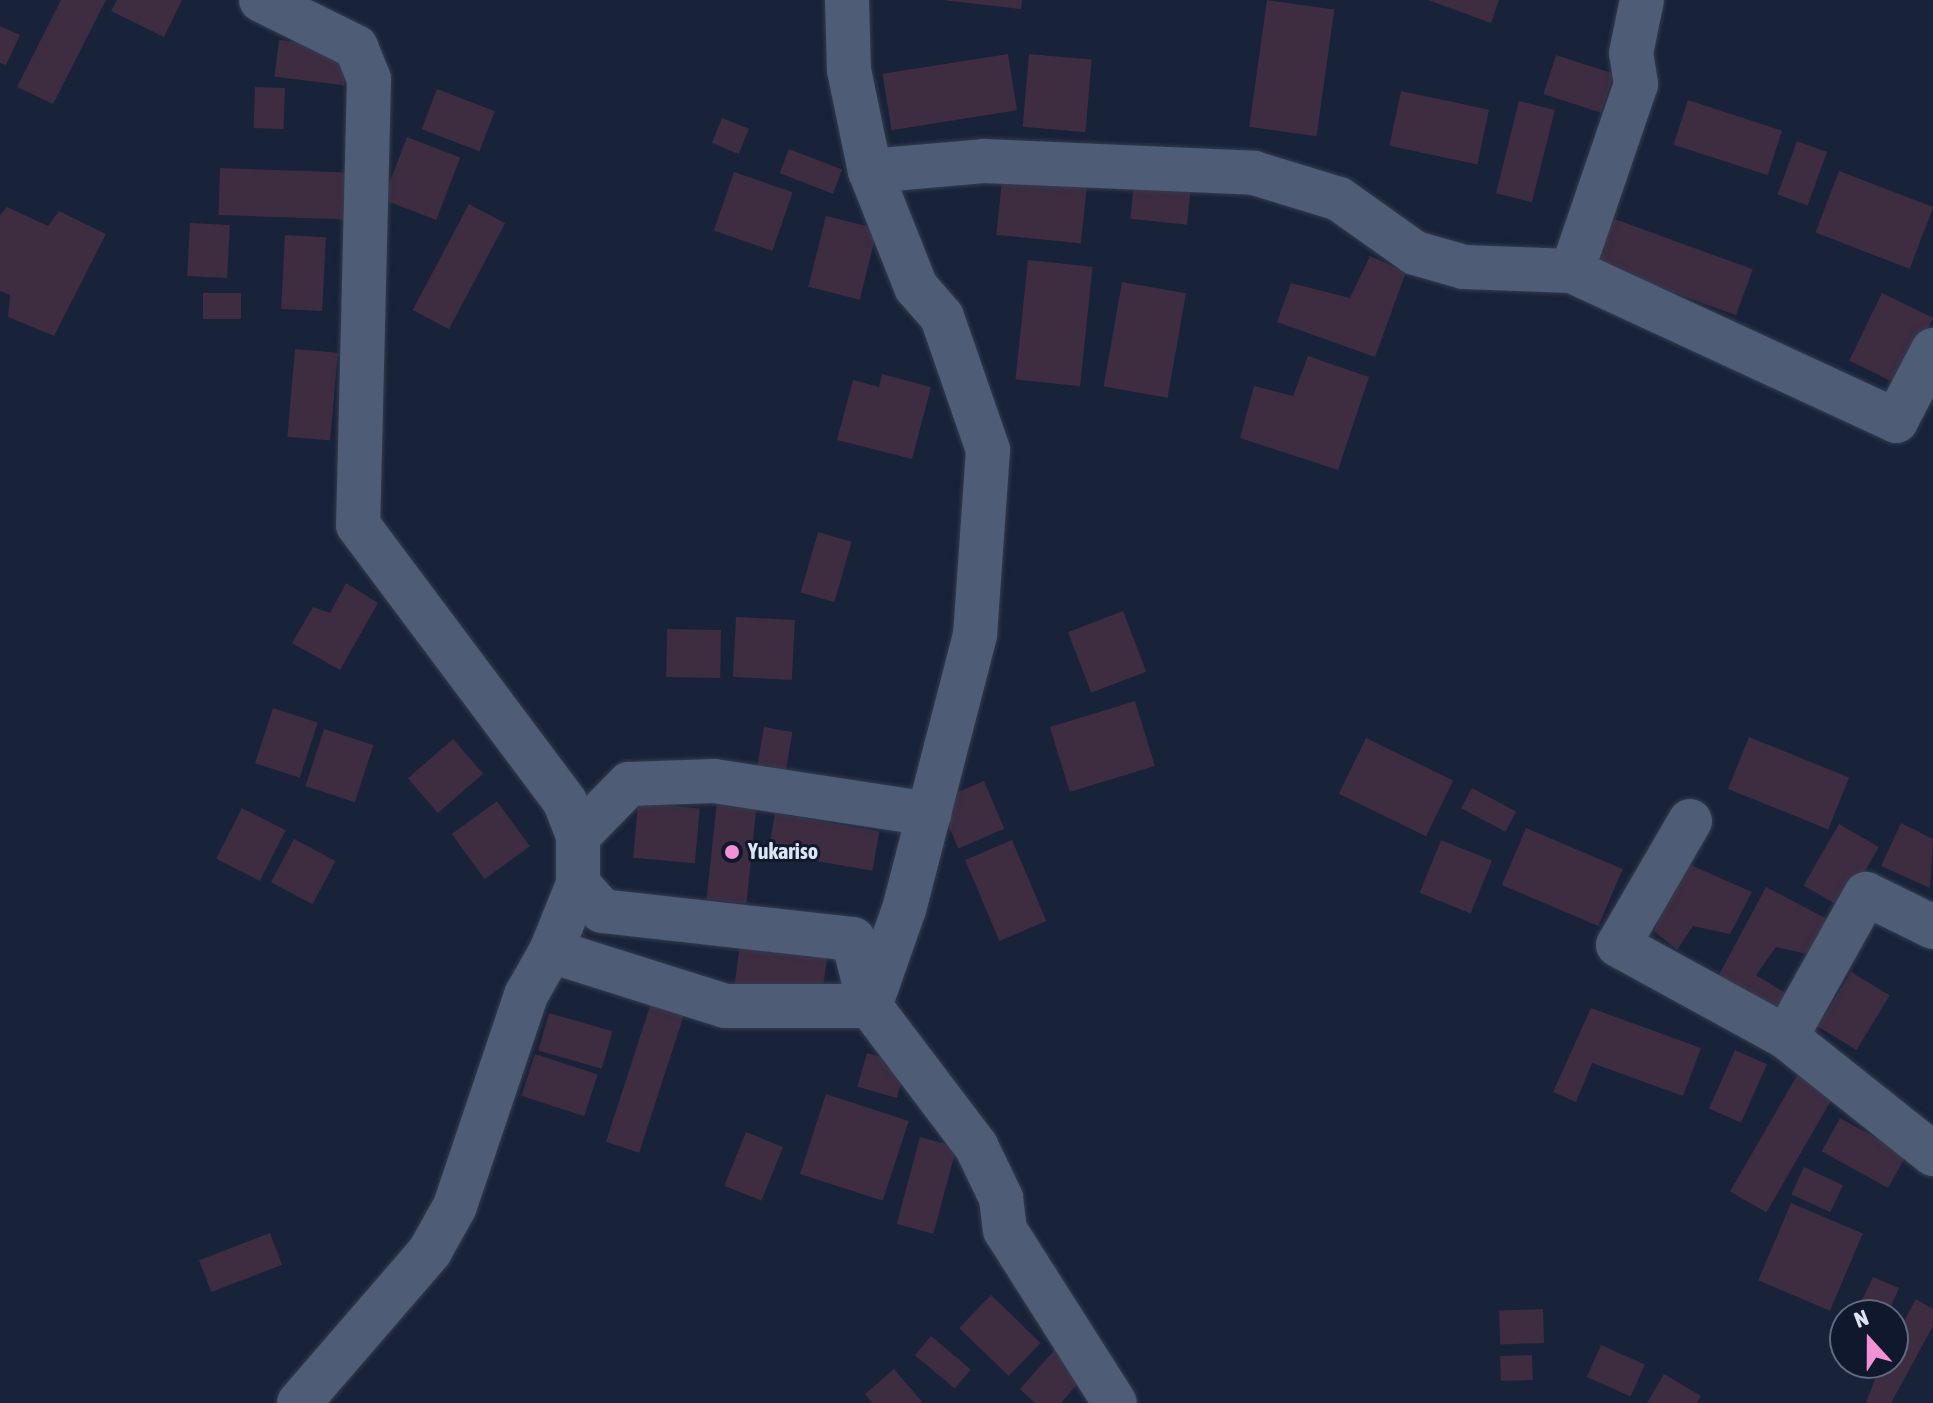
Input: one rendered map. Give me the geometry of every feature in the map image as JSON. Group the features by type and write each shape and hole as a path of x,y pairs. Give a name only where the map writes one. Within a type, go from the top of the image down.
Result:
{"street":[{"path":"261,0 356,47 369,79 358,525 565,802 578,836 578,884 551,951 526,995 455,1206 430,1251 299,1403"},
{"path":"847,0 849,70 870,171 916,287 942,317 988,450 975,635 929,814 870,1006"},
{"path":"1572,271 1636,84 1631,53 1642,0"},
{"path":"870,171 984,161 1254,173 1339,199 1415,253 1464,267 1572,271 1896,421 1933,350"},
{"path":"578,836 629,784 714,781 929,814"},
{"path":"1690,821 1618,945 1786,1037 1933,1154"},
{"path":"578,884 602,911 853,939 870,1006 976,1146 1001,1198 1005,1230 1115,1403"},
{"path":"1786,1037 1866,894 1933,927"},
{"path":"551,951 725,1006 870,1006"}],"building":[{"path":"61,0 106,0 53,104 17,87"},
{"path":"117,0 182,0 164,37 111,11"},
{"path":"942,0 1022,0 1021,9"},
{"path":"1267,0 1334,9 1317,136 1249,127"},
{"path":"1428,0 1499,0 1491,23"},
{"path":"0,26 20,35 6,65 0,63"},
{"path":"279,40 348,49 344,85 274,77"},
{"path":"1008,54 1017,110 891,130 883,74"},
{"path":"1029,54 1092,59 1085,132 1023,127"},
{"path":"1556,55 1614,74 1601,113 1543,94"},
{"path":"255,87 285,88 284,129 254,128"},
{"path":"437,89 495,111 479,151 422,129"},
{"path":"1401,91 1489,110 1477,164 1389,146"},
{"path":"1688,100 1782,131 1768,175 1673,145"},
{"path":"1519,101 1555,110 1532,202 1496,193"},
{"path":"722,118 749,129 739,154 712,143"},
{"path":"407,137 460,157 436,220 383,200"},
{"path":"1797,141 1827,152 1808,206 1778,195"},
{"path":"789,149 842,169 833,194 780,173"},
{"path":"220,168 347,172 345,219 218,215"},
{"path":"1003,171 1088,180 1081,244 996,235"},
{"path":"1839,171 1933,207 1910,269 1815,233"},
{"path":"734,172 793,192 772,251 714,231"},
{"path":"1135,174 1192,180 1187,225 1130,219"},
{"path":"469,204 505,223 449,329 413,310"},
{"path":"7,207 48,226 59,211 106,234 54,336 8,317 10,295 0,291 0,215"},
{"path":"826,216 877,229 860,300 808,287"},
{"path":"1609,217 1753,269 1736,315 1592,263"},
{"path":"190,223 230,225 227,278 187,276"},
{"path":"285,235 326,237 322,311 281,309"},
{"path":"1370,256 1406,272 1375,357 1277,322 1291,283 1350,298"},
{"path":"1028,260 1093,267 1080,386 1015,379"},
{"path":"1122,282 1186,293 1168,398 1104,386"},
{"path":"203,293 241,293 241,319 203,319"},
{"path":"1882,293 1933,318 1900,385 1849,360"},
{"path":"295,349 338,353 330,440 287,437"},
{"path":"1308,356 1369,377 1338,470 1240,438 1254,386 1293,396"},
{"path":"882,374 931,387 912,459 837,440 853,380 879,387"},
{"path":"818,532 852,542 834,602 801,593"},
{"path":"346,583 378,603 340,670 292,643 313,607 330,613"},
{"path":"1123,611 1146,672 1091,693 1068,632"},
{"path":"736,617 795,620 792,680 733,677"},
{"path":"667,629 721,630 720,678 666,677"},
{"path":"1135,701 1155,766 1070,792 1050,727"},
{"path":"273,708 318,723 300,778 255,763"},
{"path":"764,727 793,732 785,772 757,767"},
{"path":"324,729 373,745 355,802 305,786"},
{"path":"1749,737 1849,777 1828,829 1728,789"},
{"path":"1366,738 1453,781 1426,836 1339,794"},
{"path":"453,739 483,774 438,813 408,778"},
{"path":"984,781 1004,829 958,848 938,801"},
{"path":"1472,788 1516,811 1505,832 1461,808"},
{"name":"Yukariso","path":"717,800 757,804 746,904 707,899"},
{"path":"497,801 530,846 485,879 452,834"},
{"path":"638,803 700,808 695,863 633,858"},
{"path":"242,808 286,830 260,881 216,859"},
{"path":"775,813 879,831 872,871 768,852"},
{"path":"1901,823 1933,839 1930,888 1881,866"},
{"path":"1839,824 1879,847 1843,908 1804,885"},
{"path":"1526,828 1623,869 1598,926 1502,885"},
{"path":"294,839 335,861 312,904 271,882"},
{"path":"1012,840 1046,921 999,941 965,860"},
{"path":"1441,840 1492,861 1471,913 1420,893"},
{"path":"1684,862 1752,892 1730,934 1693,926 1677,950 1654,931"},
{"path":"1766,887 1829,920 1811,955 1776,947 1756,975 1795,999 1776,1020 1713,986"},
{"path":"741,938 828,950 821,1002 734,989"},
{"path":"1851,972 1890,995 1857,1050 1818,1027"},
{"path":"651,1003 684,1014 639,1153 606,1142"},
{"path":"1591,1008 1701,1048 1683,1096 1592,1063 1576,1102 1553,1092"},
{"path":"549,1013 612,1031 602,1069 538,1050"},
{"path":"1735,1050 1767,1064 1741,1123 1709,1108"},
{"path":"867,1053 906,1064 897,1098 857,1087"},
{"path":"535,1054 598,1074 584,1116 521,1096"},
{"path":"1799,1072 1835,1093 1766,1213 1730,1192"},
{"path":"826,1094 909,1121 883,1201 800,1174"},
{"path":"1840,1118 1906,1155 1888,1188 1822,1151"},
{"path":"746,1132 783,1147 761,1201 724,1186"},
{"path":"920,1137 957,1147 933,1234 897,1224"},
{"path":"1804,1167 1843,1185 1830,1212 1791,1194"},
{"path":"1791,1203 1863,1233 1835,1299 1829,1299 1829,1310 1758,1280"},
{"path":"270,1233 282,1265 211,1292 199,1260"},
{"path":"1873,1277 1899,1288 1894,1299 1863,1299"},
{"path":"991,1295 1041,1343 1009,1376 959,1328"},
{"path":"1916,1299 1933,1309 1933,1326 1909,1370 1909,1312"},
{"path":"1543,1309 1544,1343 1500,1345 1499,1311"},
{"path":"931,1336 971,1369 955,1389 915,1355"},
{"path":"1601,1345 1645,1365 1631,1396 1587,1377"},
{"path":"1058,1346 1088,1372 1061,1403 1035,1403 1020,1389"},
{"path":"1532,1355 1533,1380 1501,1381 1500,1356"},
{"path":"894,1369 923,1403 872,1403 865,1394"},
{"path":"1664,1374 1701,1396 1697,1403 1647,1403"},
{"path":"1875,1379 1904,1379 1891,1403 1866,1403"}],"place":[{"name":"Yukariso","path":"732,852"}]}
